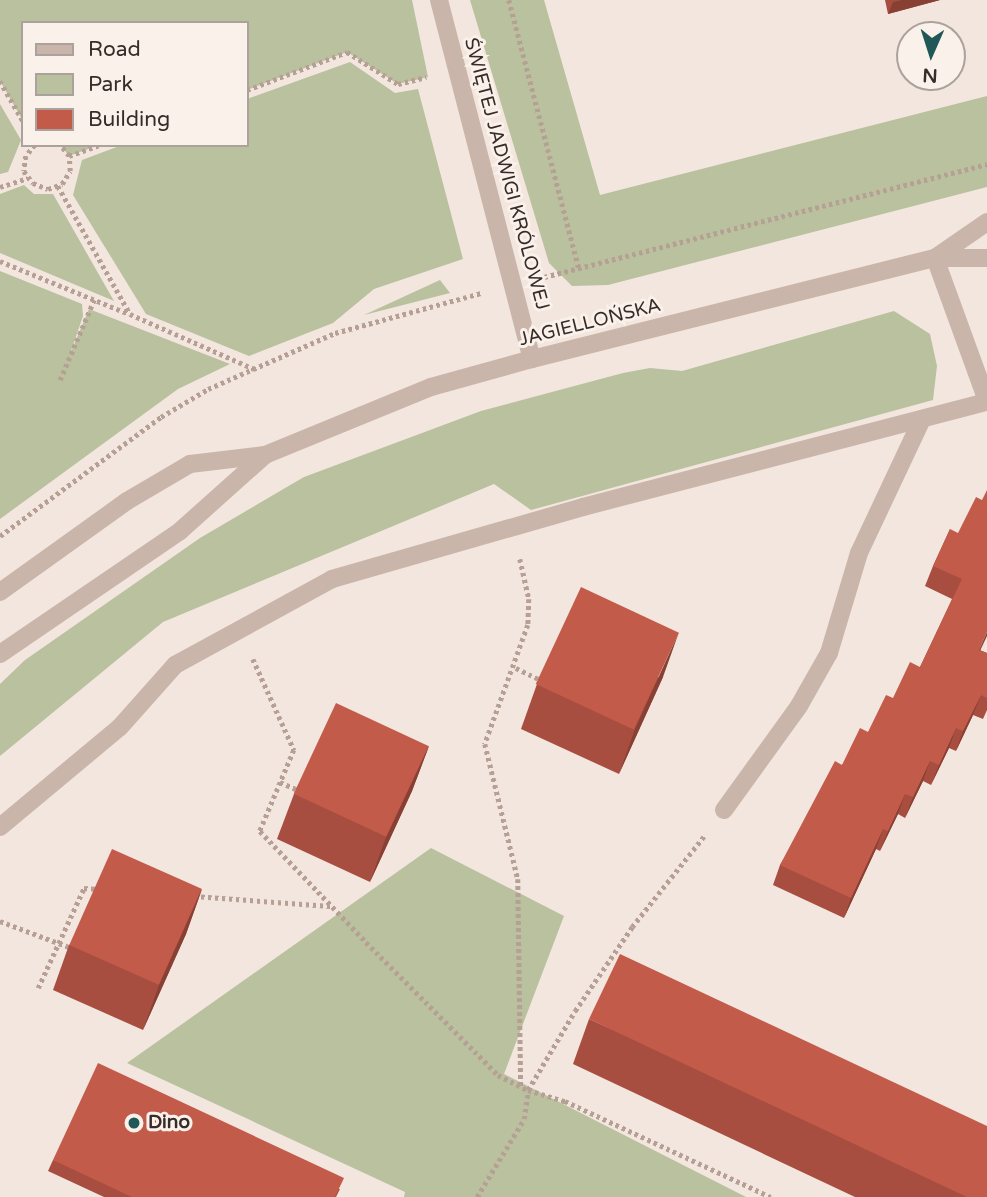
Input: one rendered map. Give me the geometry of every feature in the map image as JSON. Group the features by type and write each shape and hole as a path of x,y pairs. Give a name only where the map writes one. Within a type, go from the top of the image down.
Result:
{"street":[{"name":"ŚWIĘTEJ JADWIGI KRÓLOWEJ","path":"439,0 532,359"},
{"name":"JAGIELLOŃSKA","path":"935,258 987,222"},
{"name":"JAGIELLOŃSKA","path":"0,592 127,501 190,464 265,455 431,387 532,359 935,258 987,258"},
{"path":"0,828 120,727 175,665 332,579 510,528 987,402 935,258"},
{"path":"723,810 799,706 829,653 859,552 922,419"},
{"name":"JAGIELLOŃSKA","path":"0,654 180,531 265,455"}],"path":[{"path":"509,0 579,269"},
{"path":"248,90 348,52 398,84 428,77 431,90"},
{"path":"0,81 21,118"},
{"path":"34,147 24,163 28,178 40,188 58,186 70,171 69,156 62,147"},
{"path":"69,156 94,147"},
{"path":"547,277 987,164"},
{"path":"0,187 28,178"},
{"path":"58,186 130,314"},
{"path":"0,261 254,369"},
{"path":"0,536 161,417 208,389 335,333 479,293"},
{"path":"60,380 94,300"},
{"path":"510,528 529,598 528,625 516,668 485,744 518,879 521,1087"},
{"path":"239,629 294,750 260,831 498,1075 528,1090 565,1101 771,1197"},
{"path":"516,668 543,681"},
{"path":"280,782 299,790"},
{"path":"477,1197 524,1119 528,1090 632,927 723,810"},
{"path":"38,988 57,941 85,888 112,890"},
{"path":"181,895 332,906"},
{"path":"0,921 72,948"}],"green space":[{"path":"0,0 412,0 428,77 398,84 347,52 248,90 248,21 21,21 21,118 0,81"},
{"path":"470,0 544,0 600,195 987,96 987,187 608,285 572,286 549,263"},
{"path":"350,62 395,93 418,89 463,259 374,289 333,323 249,356 146,314 73,195 82,160 117,147 248,147 248,99"},
{"path":"0,104 21,140 8,172 0,174"},
{"path":"62,147 94,147 69,156"},
{"path":"24,185 34,194 53,194 114,301 0,253 0,194"},
{"path":"0,271 82,304 83,316 70,354 89,309 230,364 178,389 0,519"},
{"path":"440,280 450,293 364,315"},
{"path":"894,311 930,334 937,366 933,400 531,510 494,484 163,622 0,756 0,684 25,660 200,538 304,477 481,411 623,373 650,368 682,371"},
{"path":"431,848 564,916 504,1074 746,1197 404,1197 405,1192 127,1063"}],"building":[{"path":"987,490 987,632 979,650 987,653 987,698 981,695 963,731 956,728 939,765 930,761 913,797 905,794 888,831 883,829 851,898 780,865 835,761 842,765 860,728 868,732 886,695 893,698 910,662 920,667 962,579 933,566 950,529 958,533 976,497 982,500"},
{"path":"581,587 679,633 634,730 536,684"},
{"path":"336,703 428,746 386,837 294,794"},
{"path":"112,849 202,889 159,985 69,945"},
{"path":"620,954 987,1126 987,1197 967,1197 589,1019"},
{"name":"Dino","path":"98,1063 344,1178 335,1197 132,1197 53,1160"}],"place":[{"name":"Dino","path":"134,1123"}]}
